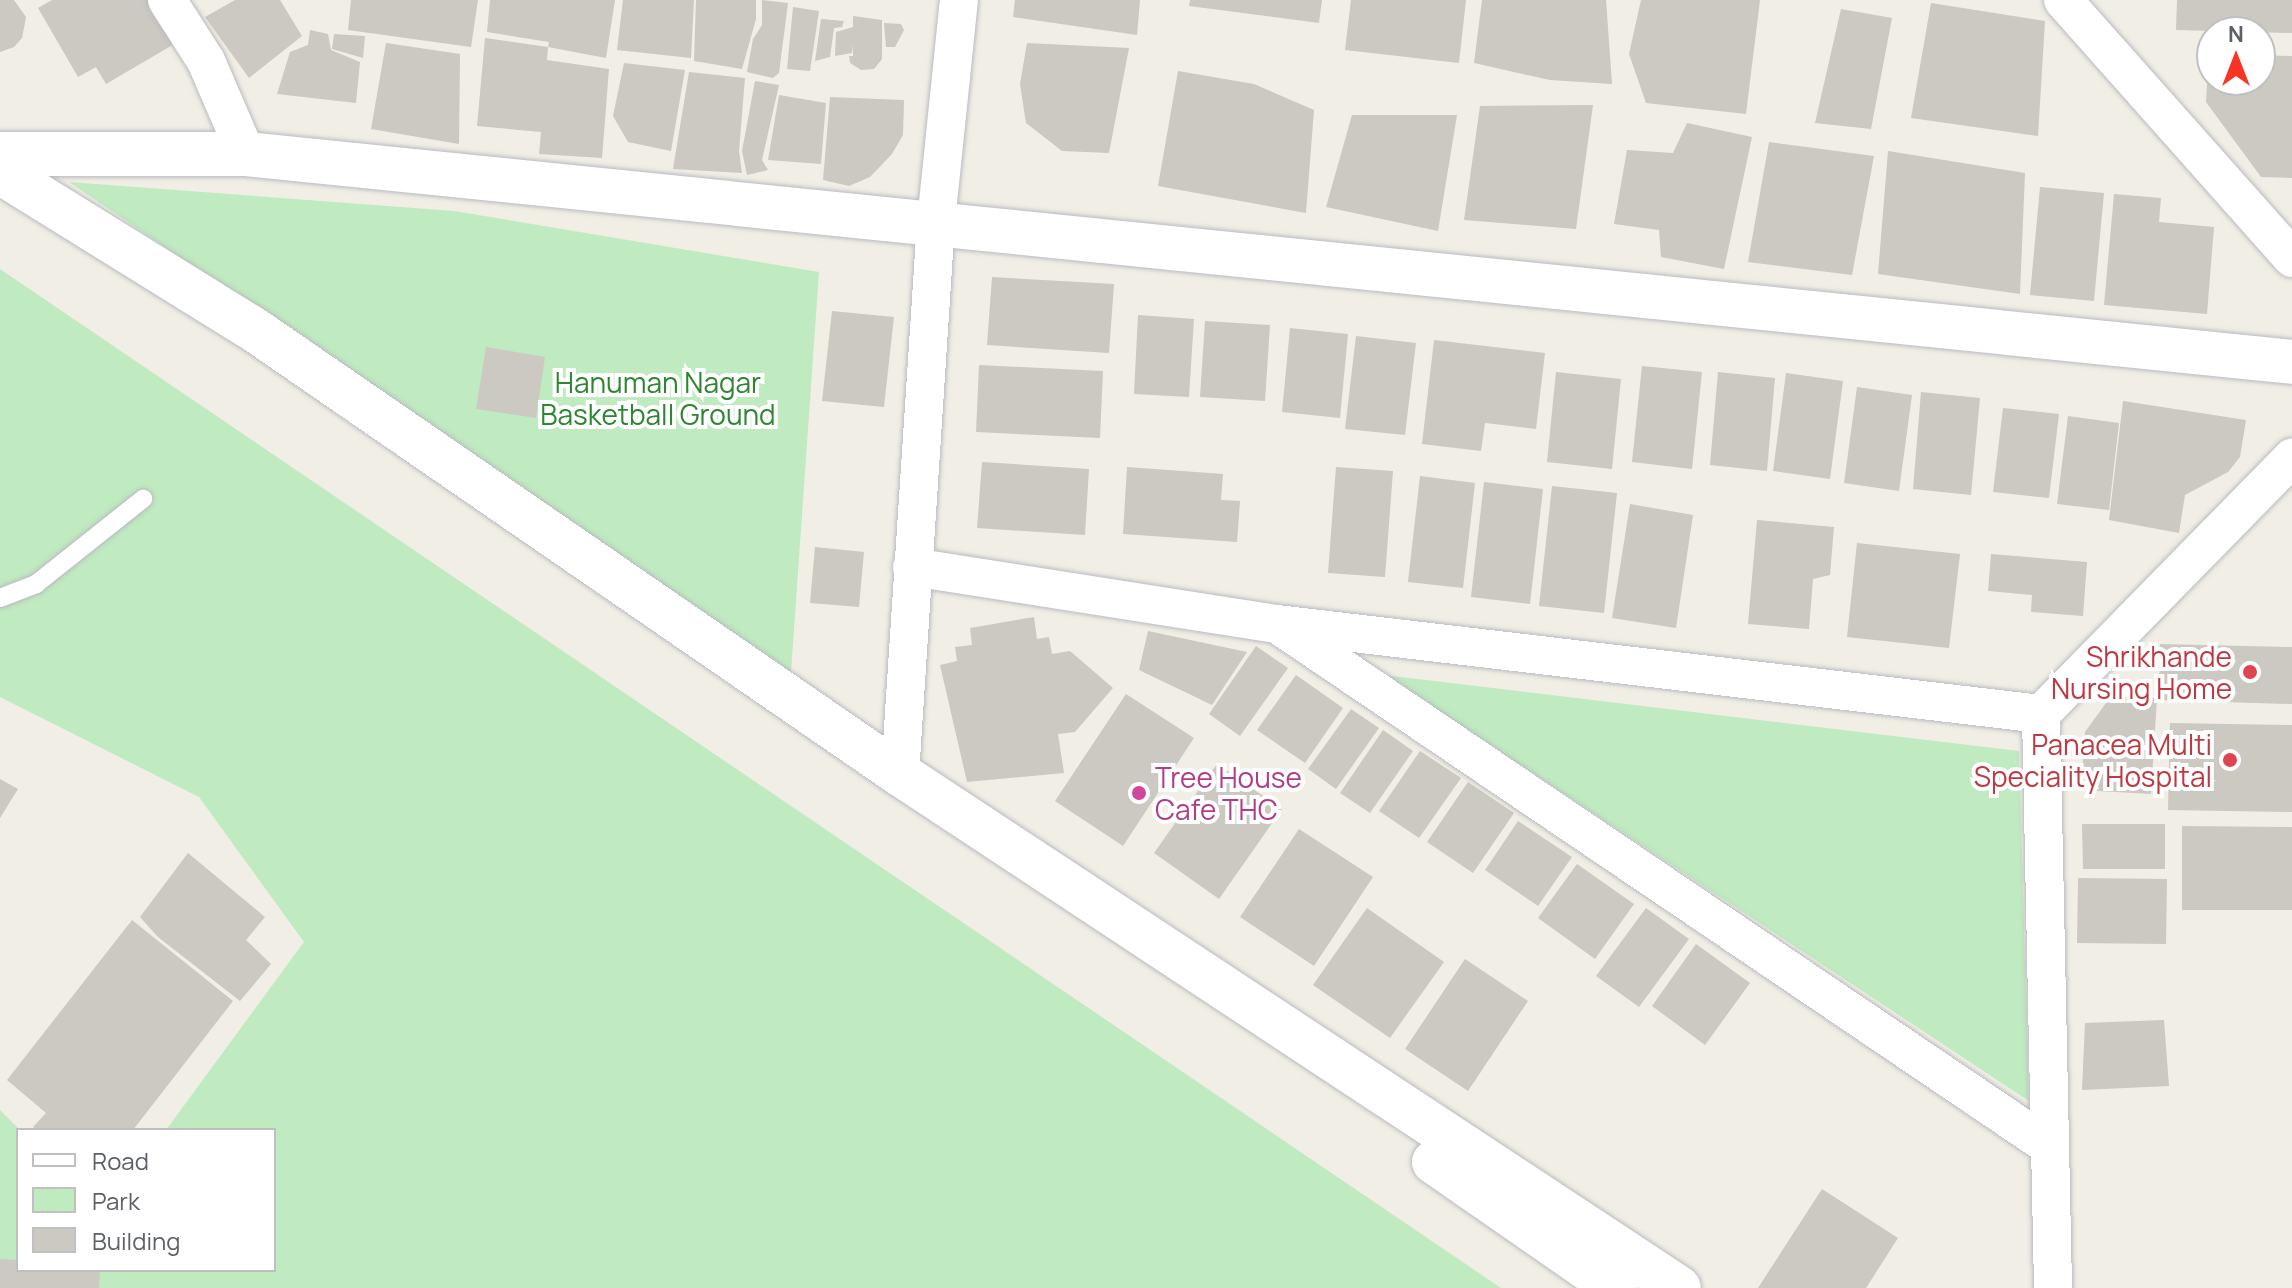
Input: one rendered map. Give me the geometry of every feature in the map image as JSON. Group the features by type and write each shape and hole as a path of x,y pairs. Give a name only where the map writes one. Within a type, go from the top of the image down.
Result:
{"main road":[{"path":"0,154 246,154 2292,362"},
{"path":"0,172 252,328 900,774 1679,1288"},
{"path":"0,190 225,347 1129,954 1616,1288"}],"street":[{"path":"167,0 206,61 246,154"},
{"path":"900,774 936,222 959,0"},
{"path":"2063,0 2292,258"},
{"path":"2053,1288 2041,714 2292,458"},
{"path":"912,567 1277,624 2041,714"},
{"path":"1277,624 2049,1146"}],"lane":[{"path":"0,598 36,584 143,499"}],"green space":[{"name":"Hanuman Nagar Basketball Ground","path":"69,182 454,211 819,272 791,672"},
{"path":"0,269 1501,1288 0,1288 0,1110 18,1128 16,1272 276,1272 276,1128 167,1128 304,942 199,797 0,697"},
{"path":"1384,675 2019,751 2029,1101"}],"building":[{"path":"0,0 14,0 26,17 22,38 14,47 0,52"},
{"path":"52,0 151,0 176,43 106,84 96,67 78,77 38,8"},
{"path":"235,0 280,0 302,36 249,78 205,17"},
{"path":"351,0 478,0 471,47 348,30"},
{"path":"490,0 615,0 606,58 548,47 549,42 487,32"},
{"path":"623,0 694,0 691,58 617,50"},
{"path":"696,0 756,0 756,19 742,69 694,61"},
{"path":"762,0 788,3 779,73 773,78 747,72 753,39 762,25"},
{"path":"1015,0 1140,0 1137,35 1013,17"},
{"path":"1190,0 1322,0 1319,23 1189,6"},
{"path":"1351,0 1466,0 1459,63 1345,50"},
{"path":"1482,0 1606,0 1612,84 1550,80 1474,63"},
{"path":"1641,0 1760,0 1746,114 1646,103 1629,54"},
{"path":"2177,0 2292,0 2292,33 2276,33 2276,16 2196,16 2196,31 2176,30"},
{"path":"1931,3 2045,21 2038,136 1911,118"},
{"path":"793,7 819,11 810,71 787,69"},
{"path":"1841,9 1892,18 1871,129 1815,123"},
{"path":"853,16 882,20 882,59 874,69 861,70 850,63 849,56 853,56 853,44 852,53 835,56 836,32 853,27"},
{"path":"821,19 844,21 842,27 834,28 830,57 815,61"},
{"path":"884,23 901,24 904,30 895,47 886,47"},
{"path":"310,30 328,34 331,50 360,62 356,103 277,94 290,52 308,45"},
{"path":"334,34 365,36 363,58 332,49"},
{"path":"485,38 548,47 547,60 609,69 602,158 539,154 541,132 477,126"},
{"path":"386,43 460,54 459,144 371,129"},
{"path":"1027,43 1129,48 1109,153 1062,151 1026,123 1020,84"},
{"path":"2276,56 2292,56 2292,178 2261,177 2206,102 2206,96 2276,96"},
{"path":"624,63 685,70 671,151 628,142 613,116"},
{"path":"1178,71 1254,84 1314,110 1306,213 1158,186"},
{"path":"689,72 745,78 739,151 742,173 673,169"},
{"path":"755,81 779,85 762,160 768,170 747,175 742,151"},
{"path":"779,95 826,103 821,164 768,160"},
{"path":"830,97 904,100 903,135 892,154 870,177 849,186 823,180"},
{"path":"1593,105 1576,229 1464,220 1480,106"},
{"path":"1352,115 1457,115 1438,231 1326,207"},
{"path":"1687,123 1752,137 1724,269 1661,257 1659,230 1614,224 1627,150 1673,153"},
{"path":"1769,142 1874,156 1852,275 1748,262"},
{"path":"1888,151 2025,173 2020,294 1878,274"},
{"path":"2040,187 2104,193 2094,301 2030,295"},
{"path":"2114,194 2161,198 2159,222 2214,227 2207,314 2104,305"},
{"path":"992,277 1114,284 1109,353 987,345"},
{"path":"832,311 894,317 884,407 822,401"},
{"path":"1138,315 1194,319 1189,397 1134,394"},
{"path":"1205,321 1270,325 1265,401 1200,397"},
{"path":"1290,328 1348,334 1340,418 1282,412"},
{"path":"1356,336 1416,343 1405,435 1345,429"},
{"path":"1434,340 1545,353 1536,429 1485,423 1481,451 1422,444"},
{"path":"486,347 545,357 536,418 476,409"},
{"path":"979,365 1103,371 1100,438 976,432"},
{"path":"1642,366 1702,372 1692,469 1632,462"},
{"path":"1556,372 1621,379 1612,469 1547,462"},
{"path":"1718,372 1775,378 1767,471 1710,465"},
{"path":"1786,373 1843,381 1830,479 1773,471"},
{"path":"1857,387 1912,395 1899,491 1844,483"},
{"path":"1921,392 1980,398 1971,495 1913,489"},
{"path":"2123,401 2246,420 2240,457 2228,472 2185,495 2179,533 2109,520"},
{"path":"2003,408 2059,414 2049,498 1993,492"},
{"path":"2068,416 2119,423 2109,510 2057,504"},
{"path":"982,462 1089,469 1085,535 977,528"},
{"path":"1127,467 1223,474 1221,500 1240,501 1237,542 1123,534"},
{"path":"1336,467 1393,471 1385,577 1328,573"},
{"path":"1420,476 1475,483 1463,588 1408,582"},
{"path":"1484,482 1543,489 1530,604 1471,597"},
{"path":"1552,486 1617,493 1604,613 1539,606"},
{"path":"1630,504 1693,515 1676,628 1612,618"},
{"path":"1757,520 1834,527 1830,575 1813,579 1809,629 1748,624"},
{"path":"1857,543 1960,554 1949,648 1847,637"},
{"path":"815,547 864,552 859,607 810,603"},
{"path":"1991,554 2087,562 2083,616 2031,612 2032,595 1988,591"},
{"path":"1034,617 1037,639 1049,637 1052,654 1070,651 1113,688 1075,732 1058,734 1064,773 967,782 940,665 957,661 955,647 972,645 970,628"},
{"path":"1148,631 1247,652 1212,705 1139,670"},
{"path":"2160,644 2292,647 2292,704 2159,700"},
{"path":"1256,646 1288,668 1240,736 1209,714"},
{"path":"1296,675 1343,708 1305,763 1257,730"},
{"path":"1126,694 1194,738 1123,846 1055,801"},
{"path":"2111,696 2157,698 2151,794 2081,790 2085,732"},
{"path":"1351,709 1379,728 1336,789 1308,769"},
{"path":"2170,723 2292,725 2292,812 2168,810"},
{"path":"1383,730 1413,751 1370,813 1340,793"},
{"path":"1420,751 1461,778 1419,838 1379,811"},
{"path":"1217,764 1282,809 1219,899 1154,853"},
{"path":"0,779 18,789 0,818"},
{"path":"1468,782 1514,813 1473,873 1427,842"},
{"path":"1518,821 1572,857 1538,906 1485,870"},
{"path":"2082,824 2165,824 2165,869 2083,869"},
{"path":"2182,826 2292,827 2292,910 2182,910"},
{"path":"1299,829 1373,877 1314,966 1240,917"},
{"path":"188,853 265,917 246,940 271,964 240,1001 158,937 140,917"},
{"path":"1577,864 1634,904 1595,959 1538,918"},
{"path":"2078,878 2167,879 2166,944 2077,943"},
{"path":"1367,908 1444,962 1390,1038 1313,985"},
{"path":"1646,908 1689,939 1639,1007 1596,976"},
{"path":"132,920 233,1001 135,1128 34,1128 46,1113 7,1080"},
{"path":"1696,944 1750,983 1705,1045 1652,1006"},
{"path":"1465,959 1528,1001 1468,1091 1405,1049"},
{"path":"2164,1020 2169,1086 2082,1090 2085,1023"},
{"path":"1822,1189 1898,1238 1866,1288 1758,1288"},
{"path":"0,1259 16,1260 16,1272 100,1272 99,1288 0,1288"}],"place":[{"name":"Shrikhande Nursing Home","path":"2250,672"},
{"name":"Panacea Multi Speciality Hospital","path":"2230,760"},
{"name":"Tree House Cafe THC","path":"1139,793"}]}
